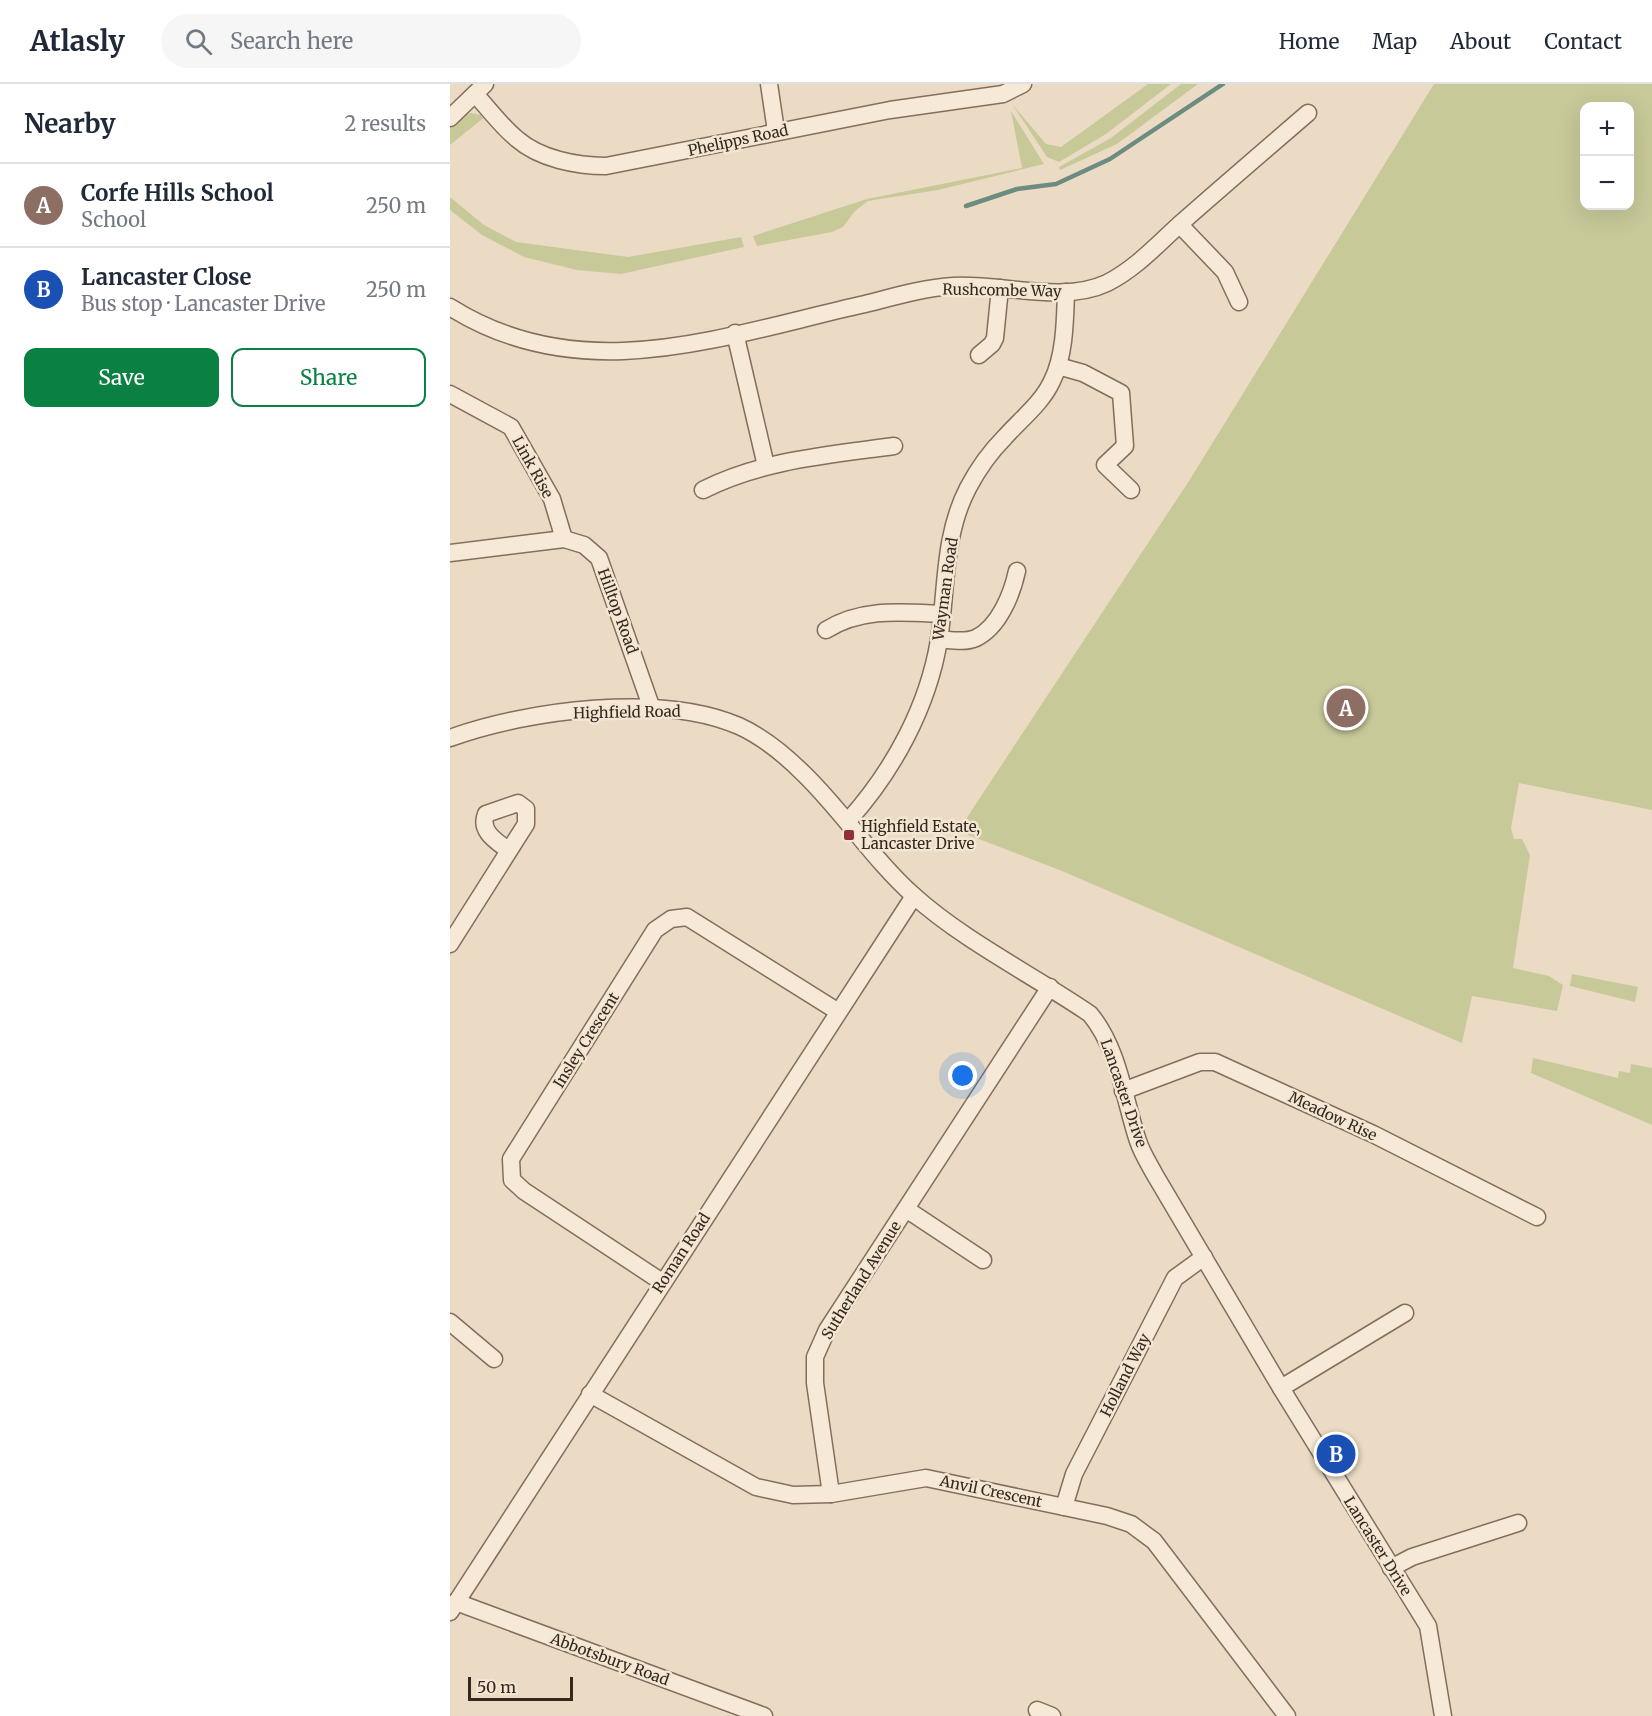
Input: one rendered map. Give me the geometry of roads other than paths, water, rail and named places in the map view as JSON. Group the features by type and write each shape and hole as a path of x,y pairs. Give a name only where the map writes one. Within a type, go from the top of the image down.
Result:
{"street":[{"path":"769,84 777,131"},
{"name":"Phelipps Road","path":"450,118 480,89 518,140 552,157 586,166 606,166 890,110 1004,94 1023,84"},
{"name":"Rushcombe Way","path":"450,307 466,317 519,337 569,350 633,352 684,346 951,286 1066,292 1089,289 1121,275 1308,113"},
{"path":"1180,225 1225,272 1239,302"},
{"path":"978,355 992,344 995,338 999,288"},
{"name":"Wayman Road","path":"848,820 870,796 893,762 922,699 939,639 947,557 956,519 968,488 984,461 1047,391 1058,366 1065,321 1066,292"},
{"path":"735,333 766,466"},
{"path":"1058,366 1083,373 1121,393 1125,446 1105,465 1131,490"},
{"name":"Link Rise","path":"450,394 511,427 552,499 564,539"},
{"path":"703,490 730,477 766,466 894,446"},
{"path":"450,553 564,539"},
{"name":"Hilltop Road","path":"564,539 584,545 598,558 652,709"},
{"path":"939,639 970,640 984,633 991,626 1013,590 1017,570"},
{"path":"826,630 844,618 860,615 941,614"},
{"name":"Highfield Road","path":"450,738 534,715 590,710 691,711 753,733 805,774 914,896"},
{"path":"450,944 508,850"},
{"name":"Lancaster Drive","path":"914,896 980,943 1090,1014 1102,1030 1139,1144 1281,1388 1428,1626 1443,1716"},
{"name":"Roman Road","path":"452,1608 837,1011 914,896"},
{"name":"Insley Crescent","path":"662,1282 524,1191 512,1180 511,1159 655,930 670,919 687,917 837,1011"},
{"name":"Sutherland Avenue","path":"831,1494 816,1383 815,1357 827,1330 1050,987"},
{"name":"Meadow Rise","path":"1123,1091 1200,1062 1215,1062 1373,1134 1537,1217"},
{"name":"Sutherland Avenue","path":"906,1209 983,1260"},
{"name":"Holland Way","path":"1064,1507 1074,1474 1175,1278 1204,1257"},
{"path":"1281,1388 1405,1313"},
{"path":"450,1322 494,1359"},
{"name":"Anvil Crescent","path":"590,1394 756,1487 794,1495 831,1494 926,1478 1064,1507 1131,1524 1154,1541 1287,1716"},
{"path":"1391,1568 1412,1557 1518,1523"},
{"name":"Abbotsbury Road","path":"452,1608 764,1716"}],"waterway":[{"path":"966,206 1017,189 1056,184 1110,159 1223,84"}],"place":[{"name":"Corfe Hills School","path":"1346,708"},
{"name":"Highfield Estate, Lancaster Drive","path":"849,835"},
{"name":"Lancaster Close","path":"1336,1454"}]}
